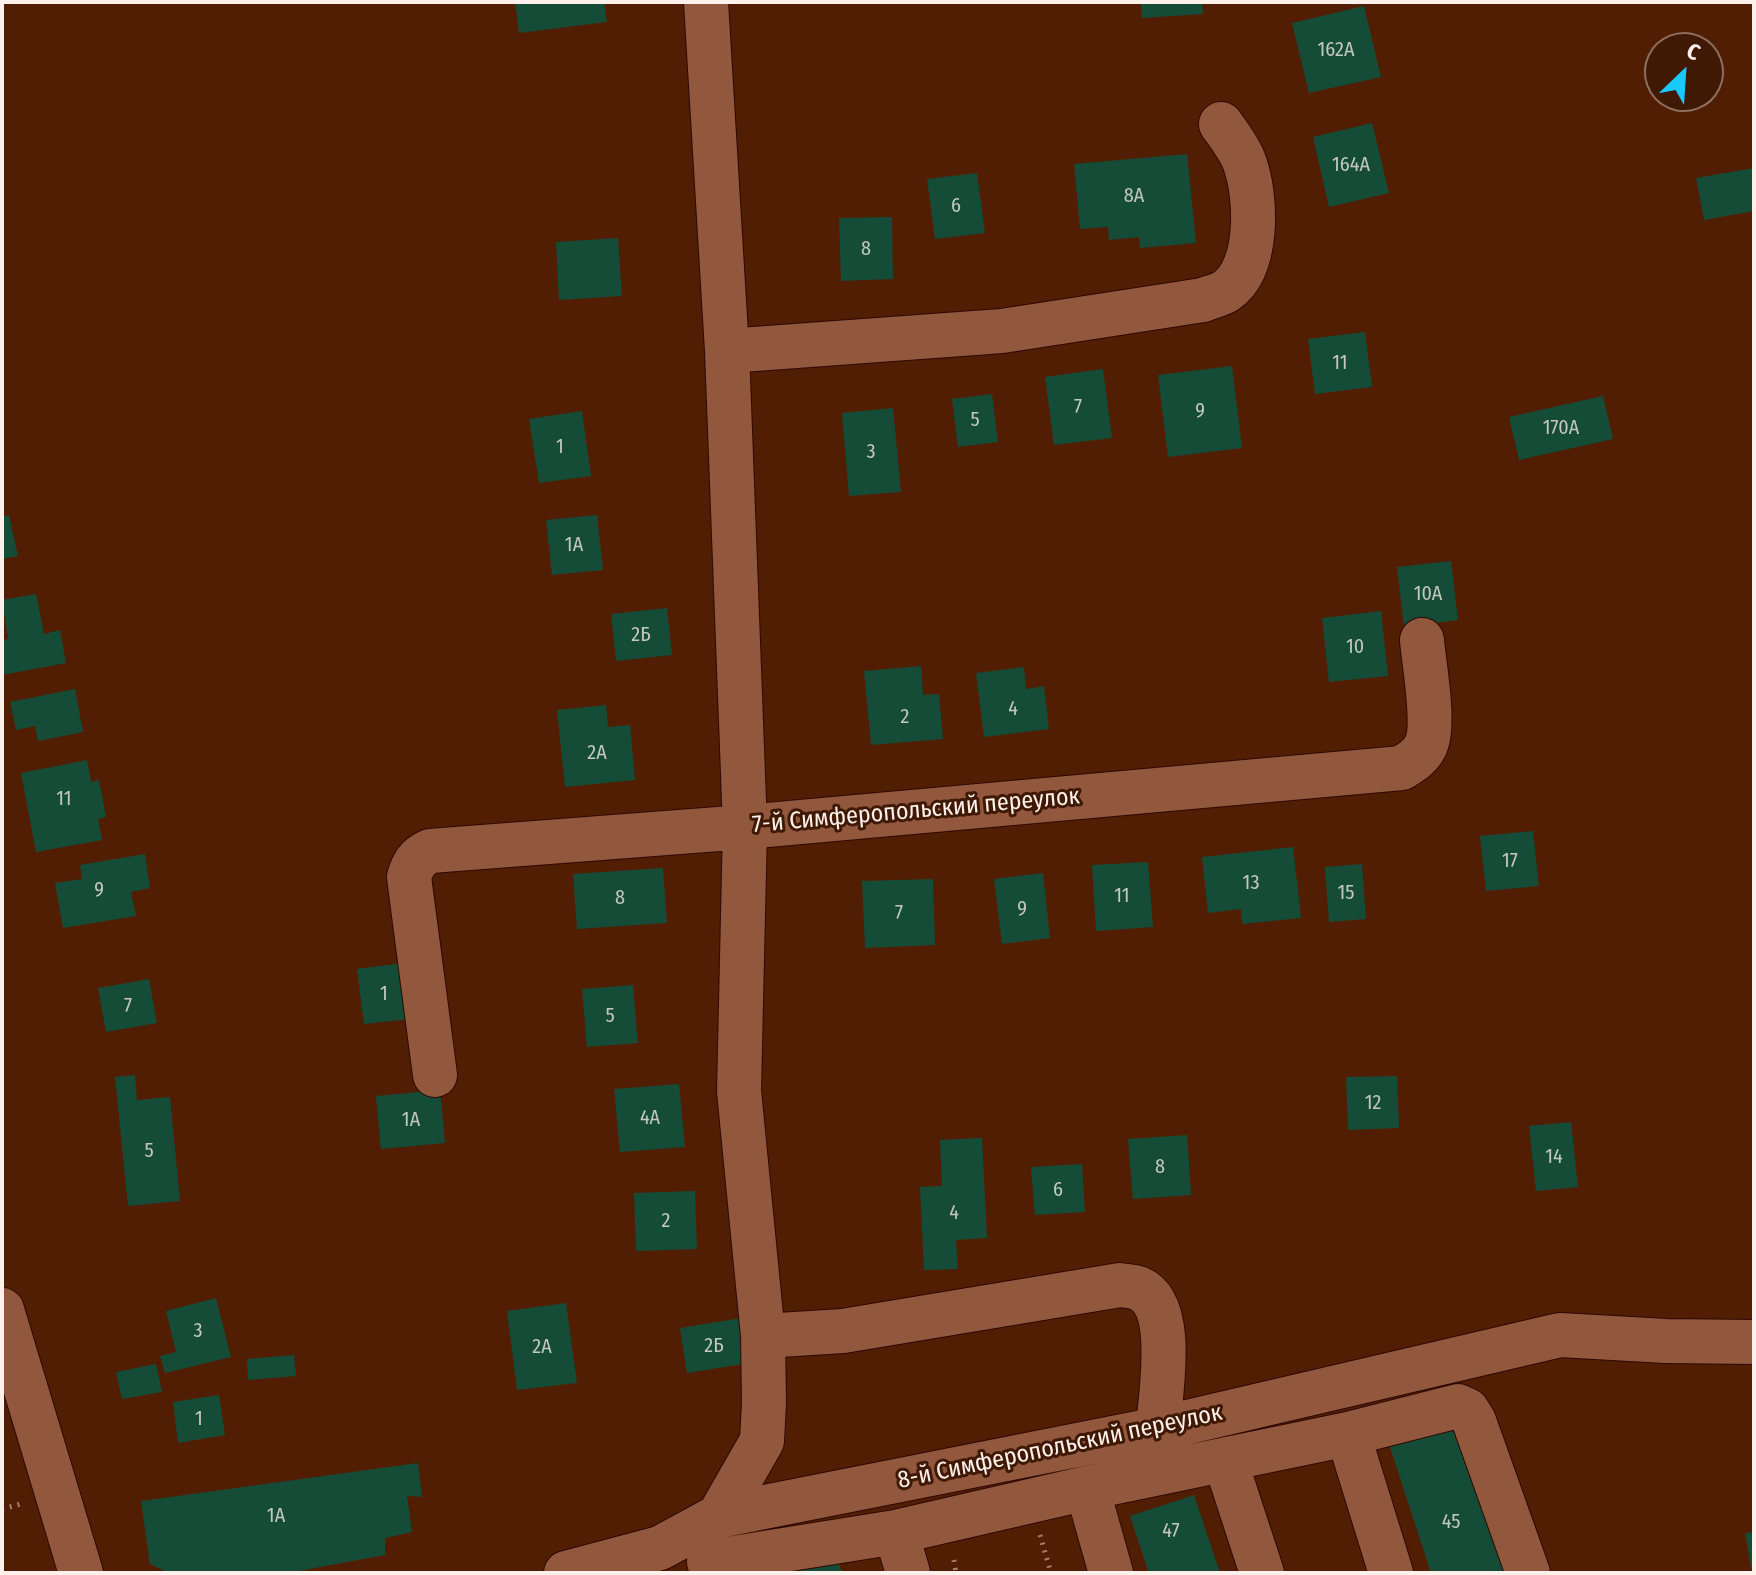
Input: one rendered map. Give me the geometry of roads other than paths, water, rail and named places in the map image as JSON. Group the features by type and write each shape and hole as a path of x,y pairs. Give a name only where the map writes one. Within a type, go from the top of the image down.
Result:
{"street":[{"path":"706,2 727,351 745,827 739,1091 763,1336 762,1441 708,1546 902,1553 1087,1488 1348,1434 1458,1406 1467,1410 1528,1573"},
{"path":"727,351 1002,331 1203,300 1227,290 1240,275 1250,253 1253,228 1244,161 1221,124"},
{"name":"7-й Симферопольский переулок","path":"435,1075 409,877 421,855 430,851 745,827 1402,768 1416,759 1426,746 1430,730 1422,640"},
{"path":"763,1336 843,1331 1120,1285 1139,1288 1152,1299 1160,1312 1163,1333 1158,1429"},
{"path":"2,1310 81,1573"},
{"name":"8-й Симферопольский переулок","path":"589,1570 660,1548 708,1546 1158,1429 1560,1335 1754,1342"},
{"path":"1348,1434 1391,1573"},
{"path":"1225,1460 1262,1573"},
{"path":"1087,1488 1111,1573"}]}
